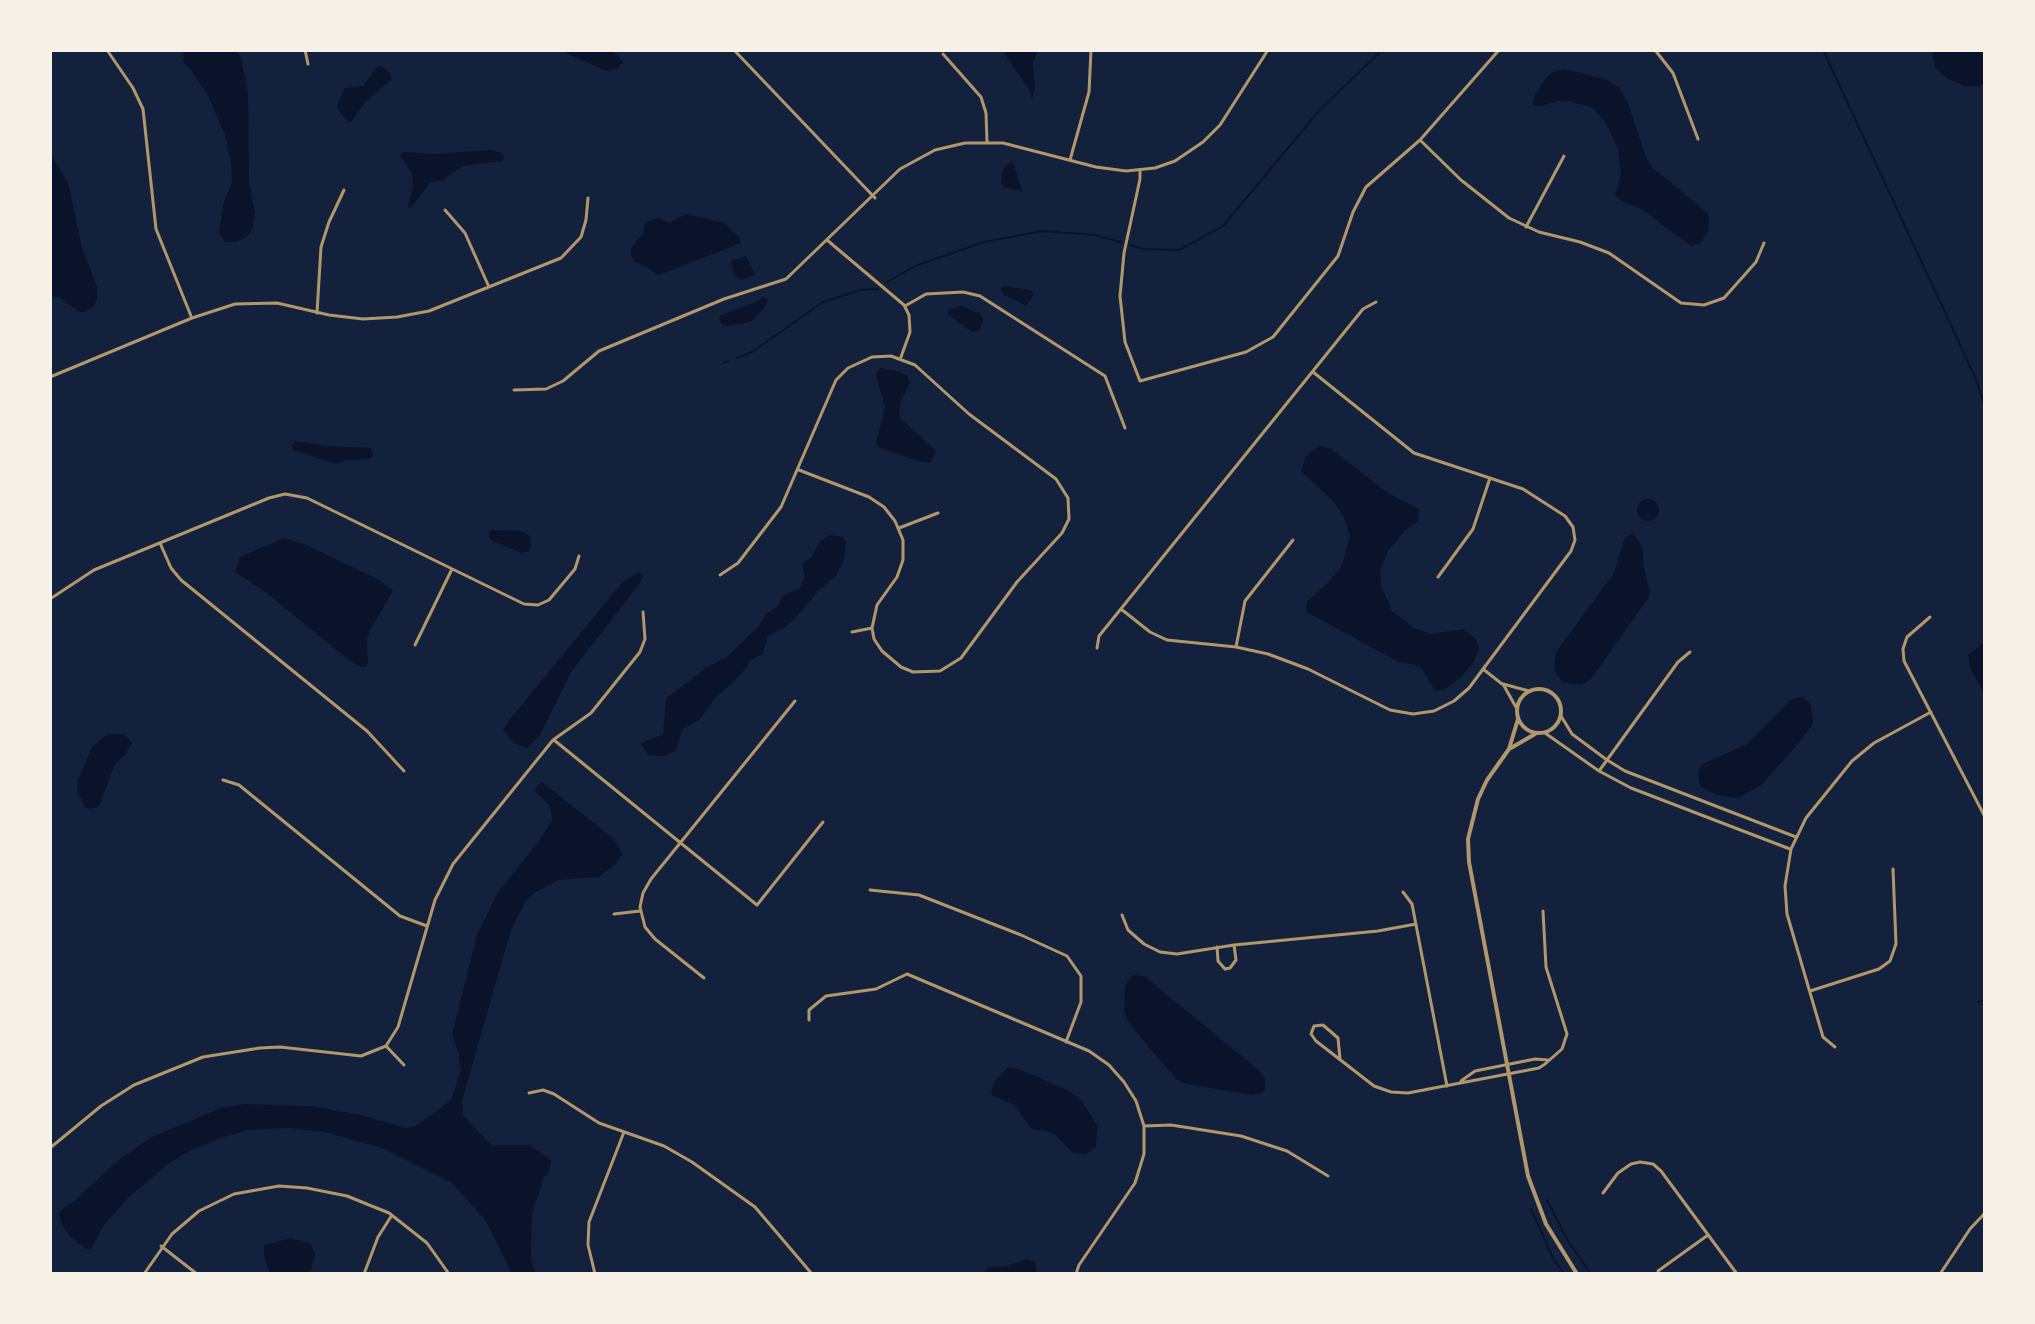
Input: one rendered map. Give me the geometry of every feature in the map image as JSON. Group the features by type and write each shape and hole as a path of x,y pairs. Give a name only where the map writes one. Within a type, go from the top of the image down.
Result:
{"street":[{"path":"107,50 133,88 143,109 156,229 192,318"},
{"path":"305,50 308,64"},
{"path":"735,50 874,196"},
{"path":"1070,160 1089,92 1091,50"},
{"path":"514,390 546,389 563,381 599,351 724,299 780,282 790,276 900,169 923,155 948,146 987,142 1019,146 1113,170 1140,170 1175,161 1203,142 1228,115 1268,50"},
{"path":"1140,170 1122,261 1120,296 1125,342 1140,381 1246,352 1273,337 1338,256 1353,212 1366,187 1420,140 1499,50"},
{"path":"1655,50 1673,73 1698,139"},
{"path":"943,54 981,97 986,113 987,142"},
{"path":"1420,140 1461,180 1509,218 1526,227 1609,253 1681,303 1696,306 1711,304 1730,293 1761,255 1764,243"},
{"path":"1526,227 1564,156"},
{"path":"317,313 321,247 344,190"},
{"path":"50,377 223,307 277,303 317,313 363,319 429,311 554,261 573,248 584,229 588,198"},
{"path":"445,210 470,242 489,287"},
{"path":"827,240 905,306 910,332 900,358"},
{"path":"905,306 926,294 963,292 980,296 1105,376 1125,428"},
{"path":"1097,648 1099,636 1363,309 1376,302"},
{"path":"720,575 738,563 775,517 799,470 831,388 842,373 855,363 872,357 900,358 915,365 980,423 1056,479 1066,493 1070,514 1062,533 1017,582 968,651 950,668 935,673 920,673 901,667 878,646 872,628 877,605 901,568 903,548 899,528 890,513 877,502 799,470"},
{"path":"1121,609 1150,632 1167,640 1236,647 1288,661 1381,707 1402,713 1423,713 1445,706 1462,695 1571,551 1575,540 1573,527 1565,516 1523,489 1414,453 1313,372"},
{"path":"1438,577 1473,529 1490,478"},
{"path":"50,599 94,570 269,498 293,494 307,498 521,603 544,603 575,569 579,556"},
{"path":"899,528 938,513"},
{"path":"1236,647 1245,601 1293,540"},
{"path":"160,543 171,568 181,580 367,731 404,771"},
{"path":"415,645 452,569"},
{"path":"50,1148 101,1106 125,1091 154,1075 203,1057 280,1047 361,1056 386,1046 398,1027 435,900 453,864 553,740 591,713 640,652 645,639 643,612"},
{"path":"1930,617 1907,637 1903,655 1985,817"},
{"path":"852,632 872,628"},
{"path":"1599,771 1678,662 1690,652"},
{"path":"1483,669 1503,684 1529,691 1541,689 1553,694 1559,701 1561,716 1572,734 1607,760 1661,787 1796,837"},
{"path":"1503,684 1517,709"},
{"path":"1529,691 1520,699 1509,749 1478,799 1468,851 1531,1186 1546,1224 1577,1274"},
{"path":"704,978 650,933 642,920 640,900 646,886 795,701"},
{"path":"1835,1047 1823,1037 1787,914 1785,886 1791,849 1814,806 1862,751 1931,712"},
{"path":"1509,749 1536,734 1545,733 1557,724 1561,716"},
{"path":"1518,719 1536,734"},
{"path":"1545,733 1599,771 1631,788 1791,849"},
{"path":"553,740 757,905 823,822"},
{"path":"223,780 239,785 394,912 427,926"},
{"path":"1714,821 1718,808"},
{"path":"1810,991 1879,969 1890,961 1896,944 1893,869"},
{"path":"870,890 919,895 1067,956 1081,976 1081,1002 1066,1042"},
{"path":"1403,892 1412,904 1447,1086"},
{"path":"614,914 640,911"},
{"path":"1340,1059 1338,1038 1323,1025 1314,1026 1312,1037 1374,1086 1391,1092 1408,1093 1539,1068 1562,1049 1567,1034 1546,967 1543,911"},
{"path":"1122,915 1128,930 1144,944 1160,952 1177,954 1416,924"},
{"path":"1217,947 1218,961 1225,969 1236,960 1234,945"},
{"path":"809,1020 809,1010 826,996 876,989 907,974 1089,1051 1109,1065 1136,1101 1144,1126 1144,1154 1135,1183 1076,1274"},
{"path":"386,1046 404,1065"},
{"path":"1461,1081 1475,1071 1535,1059 1549,1060"},
{"path":"529,1093 536,1090 549,1092 599,1123 679,1154 744,1199 764,1217 812,1274"},
{"path":"1144,1126 1171,1125 1241,1136 1287,1151 1328,1176"},
{"path":"595,1274 588,1245 589,1222 624,1132"},
{"path":"1603,1193 1618,1173 1631,1164 1653,1164 1737,1274"},
{"path":"144,1274 161,1246 180,1226 209,1205 234,1194 265,1187 307,1188 347,1196 392,1215 427,1243 449,1274"},
{"path":"1940,1274 1970,1229 1985,1213"},
{"path":"364,1274 378,1237 392,1215"},
{"path":"1658,1271 1708,1235"},
{"path":"161,1246 197,1274"}],"water":[{"path":"184,50 236,50 241,58 248,92 249,183 255,212 253,227 247,237 235,242 225,242 219,233 224,201 232,183 225,135 208,96 183,62"},
{"path":"560,50 611,50 623,61 618,69 606,71"},
{"path":"1002,50 1038,50 1033,62 1035,87 1032,99 1028,88"},
{"path":"1932,50 1985,50 1985,82 1980,86 1965,86 1946,78 1935,67"},
{"path":"378,66 391,74 391,80 365,102 352,121 347,122 337,107 343,91 345,88 363,86"},
{"path":"1564,69 1605,79 1618,87 1627,100 1646,157 1653,168 1709,214 1708,231 1701,243 1691,246 1640,208 1615,195 1621,175 1618,148 1605,122 1593,108 1568,101 1533,105 1534,96 1546,78"},
{"path":"491,150 502,153 502,161 462,166 443,180 431,182 409,209 412,173 400,156 403,152 434,154"},
{"path":"50,154 68,182 82,248 97,287 94,306 86,312 79,312 59,297 50,296"},
{"path":"1012,162 1022,191 1004,187 1001,183 1003,168"},
{"path":"686,214 725,223 741,243 659,275 634,261 631,248 643,234 645,223 658,218 669,223"},
{"path":"746,256 755,275 740,280 734,274 731,263"},
{"path":"1003,286 1031,290 1034,294 1026,306 1003,294"},
{"path":"763,296 768,299 767,304 751,322 728,326 719,320 721,315 758,301"},
{"path":"961,306 981,314 980,330 972,332 947,314 948,310"},
{"path":"881,368 907,376 910,383 900,403 899,417 936,451 930,463 880,448 876,444 885,407 876,376"},
{"path":"295,441 371,448 373,456 336,464 293,450"},
{"path":"1319,446 1330,448 1388,493 1419,509 1418,521 1404,531 1388,551 1380,570 1381,585 1392,611 1414,628 1431,634 1463,629 1476,639 1479,649 1473,663 1444,690 1435,691 1420,666 1399,662 1306,612 1307,602 1342,565 1350,536 1334,502 1301,471 1306,456"},
{"path":"1648,499 1656,502 1659,510 1656,518 1648,521 1640,518 1637,510 1640,502"},
{"path":"490,530 521,531 530,536 531,548 522,553 494,542 489,538"},
{"path":"1633,533 1642,546 1649,597 1591,679 1582,685 1563,682 1554,671 1556,652 1614,573 1625,537"},
{"path":"830,535 843,537 846,541 844,560 836,576 819,590 797,617 768,636 763,654 751,660 700,719 682,730 676,750 666,756 649,755 640,744 663,734 666,699 707,667 727,657 758,627 766,614 778,606 783,596 799,588 805,578 802,563 812,557 819,542"},
{"path":"284,538 307,545 381,581 393,591 370,630 365,668 354,664 264,591 235,572 240,557"},
{"path":"639,572 643,576 640,583 571,672 540,735 527,748 514,743 503,730 511,718 624,581"},
{"path":"1985,642 1985,694 1971,670 1968,655"},
{"path":"1803,697 1811,705 1813,724 1760,786 1738,798 1716,795 1700,786 1698,771 1703,764 1745,745 1790,700"},
{"path":"108,734 124,734 132,743 115,764 99,806 85,808 77,791 78,780 92,747"},
{"path":"542,782 614,839 622,854 616,864 599,877 558,880 526,901 511,930 462,1101 463,1115 491,1145 529,1145 551,1160 549,1173 544,1177 532,1213 531,1258 535,1274 512,1274 486,1221 452,1183 382,1148 324,1132 289,1128 248,1130 189,1151 130,1196 104,1225 91,1249 86,1249 69,1236 62,1225 61,1210 120,1159 152,1137 221,1108 244,1104 310,1106 406,1128 416,1126 451,1100 461,1071 452,1035 477,935 498,892 552,821 550,806 535,791"},
{"path":"1132,975 1144,976 1260,1071 1265,1079 1265,1089 1253,1095 1186,1084 1176,1079 1128,1022 1124,1011 1125,986"},
{"path":"1008,1067 1069,1091 1081,1100 1098,1126 1096,1147 1086,1154 1073,1153 1056,1135 1032,1129 1014,1105 993,1096 994,1082"},
{"path":"291,1238 310,1243 315,1254 311,1269 307,1274 270,1274 264,1245"},
{"path":"1026,1259 1035,1262 1037,1274 982,1274 988,1268 1008,1266"}],"waterway":[{"path":"1130,245 1144,249 1179,250 1223,226 1318,112 1382,50"},
{"path":"1823,50 1976,379 1985,407"},
{"path":"887,282 915,266 984,242 1042,231 1095,235 1121,242"},
{"path":"737,358 752,352 823,302 860,290 878,289"},
{"path":"724,363 728,361"},
{"path":"1978,1002 1985,1000"},
{"path":"1547,1200 1568,1241 1591,1274"},
{"path":"1531,1209 1553,1258 1564,1274"}]}
